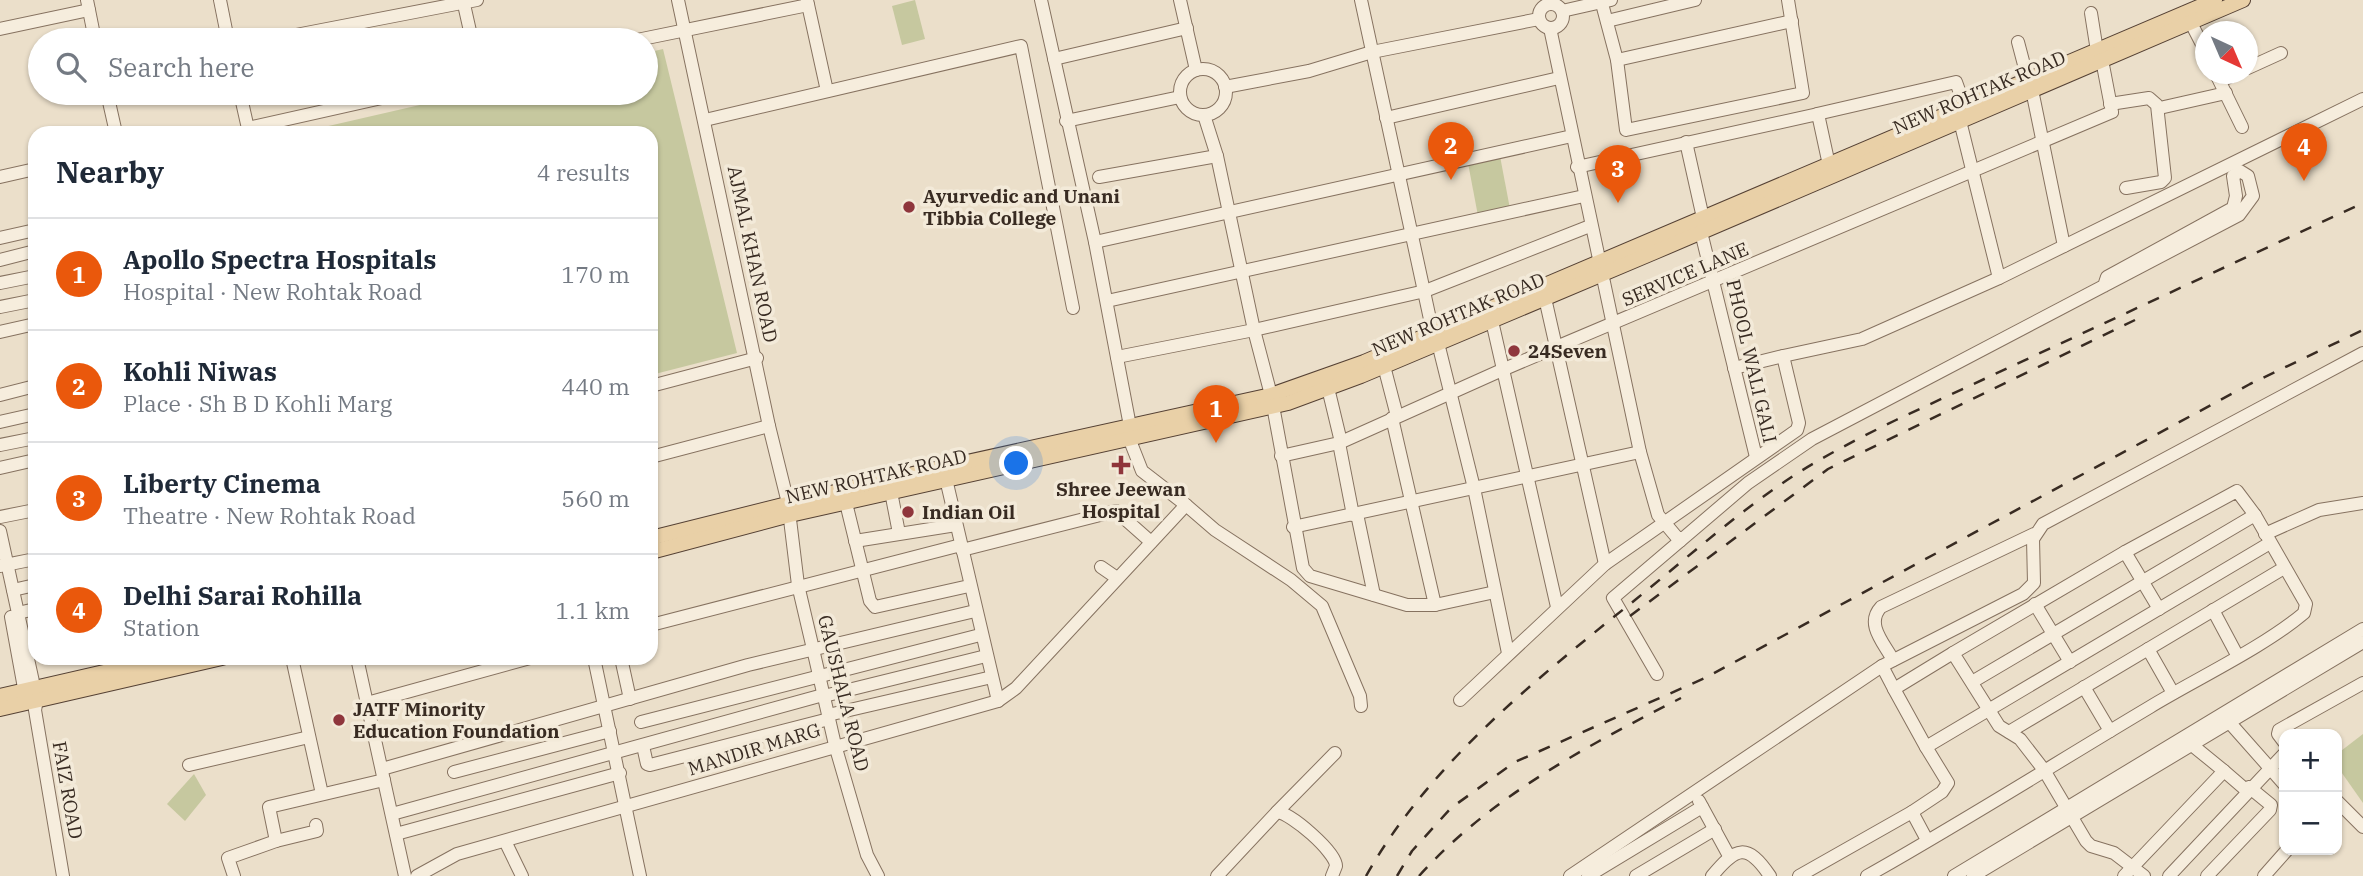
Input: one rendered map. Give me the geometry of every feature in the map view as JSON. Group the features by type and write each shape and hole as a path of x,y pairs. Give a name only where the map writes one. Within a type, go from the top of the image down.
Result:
{"main road":[{"name":"NEW ROHTAK ROAD","path":"658,537 1328,388 1384,366 1435,338 2099,56 2216,0"},
{"name":"NEW ROHTAK ROAD","path":"2099,56 2191,23 2243,0"},
{"name":"NEW ROHTAK ROAD","path":"1702,225 1829,165 1963,114"},
{"name":"NEW ROHTAK ROAD","path":"1272,401 1364,362 1492,321 1545,298 1599,269"},
{"name":"NEW ROHTAK ROAD","path":"658,550 789,509 846,503 1130,432"},
{"path":"0,709 126,665"},
{"path":"0,696 32,698 189,665"}],"street":[{"path":"220,0 226,28"},
{"path":"329,28 477,0"},
{"name":"AJMAL KHAN ROAD","path":"678,0 789,509"},
{"path":"1041,0 1095,242 1130,432 1142,471 1215,530 1291,580 1322,606 1360,696 1361,706"},
{"path":"1181,0 1196,70"},
{"path":"1361,0 1435,338 1474,488 1507,653"},
{"path":"1607,21 1695,0"},
{"path":"1562,11 1605,1 1617,60 1626,130 1803,93 1788,0"},
{"path":"463,1 469,28"},
{"path":"1539,19 1545,2 1562,11"},
{"path":"658,35 807,3 827,91"},
{"path":"0,29 88,5 93,28"},
{"path":"1550,28 1561,23 1562,11"},
{"path":"2091,13 2110,104 2149,98 2157,105 2165,178 2161,182 2126,188"},
{"path":"1225,87 1310,71 1372,52 1539,19"},
{"path":"1539,19 1550,28 1577,167 1640,452 1656,511 1680,541"},
{"path":"1617,60 1792,21"},
{"path":"2191,23 2195,31"},
{"path":"1054,59 1187,28"},
{"path":"2018,42 2043,141 2064,246"},
{"path":"705,120 1021,46 1073,309"},
{"path":"2258,63 2281,53"},
{"path":"1196,70 1214,72 1225,87 1221,106 1204,115 1189,111 1180,97 1183,80 1196,70"},
{"path":"1386,118 1559,78"},
{"path":"1577,167 1956,82 1973,171 1999,278"},
{"path":"2222,84 2242,127"},
{"path":"2164,107 2226,93"},
{"path":"1066,121 1180,97"},
{"path":"1734,368 1862,339 1999,278 2363,99"},
{"name":"SERVICE LANE","path":"1281,456 1340,442 1502,370 1612,326 2112,112 2110,104"},
{"path":"110,105 114,126"},
{"path":"243,105 248,126"},
{"path":"266,126 354,105"},
{"path":"1817,114 1829,165"},
{"path":"1204,115 1217,156 1272,401 1293,527 1306,574 1414,606 1435,605 1495,592"},
{"path":"1095,242 1230,215 1572,136"},
{"name":"PHOOL WALI GALI","path":"1686,142 1714,282 1756,457"},
{"path":"1099,177 1217,156"},
{"path":"1657,674 1613,598 1748,483 1812,439 2104,286 2239,215 2253,196 2248,176 2240,170 2233,176 2236,196 2233,208 2107,277 2104,286"},
{"path":"0,177 28,171"},
{"path":"1107,301 1584,197"},
{"path":"1117,357 1254,330 1425,291 1590,226"},
{"path":"0,238 28,232"},
{"path":"0,260 28,253"},
{"path":"0,283 28,277"},
{"path":"1545,298 1605,564"},
{"path":"0,307 28,301"},
{"path":"1492,321 1557,607"},
{"path":"0,331 28,325"},
{"path":"1799,876 1912,812 1942,792 1948,783 1895,689 1873,623 1874,614 1881,607 2034,534 2043,524 2363,353"},
{"path":"1460,700 1507,653 1605,564 1799,427 1783,356"},
{"path":"658,384 757,358"},
{"path":"1384,366 1435,605"},
{"path":"0,395 28,388"},
{"path":"1328,388 1374,595"},
{"path":"0,422 28,416"},
{"path":"658,455 769,426"},
{"path":"0,445 28,439"},
{"path":"1293,527 1640,452"},
{"path":"0,467 28,461"},
{"path":"946,479 998,701"},
{"path":"1875,874 1927,840 2280,630 2306,609 2255,515 2236,491 2035,604 1895,689"},
{"path":"891,492 903,559"},
{"path":"846,503 870,601 880,608 969,586"},
{"path":"1926,747 2159,609 2267,538 2319,510 2363,503"},
{"name":"MANDIR MARG","path":"418,876 457,854 998,701 1016,688 1186,505"},
{"name":"GAUSHALA ROAD","path":"789,509 799,585 835,745 867,855 877,876"},
{"path":"0,517 28,511"},
{"path":"658,623 903,559 962,548 1116,511 1151,542"},
{"path":"1972,682 2255,515"},
{"path":"855,541 898,531 956,525"},
{"name":"FAIZ ROAD","path":"0,531 3,566 13,590 18,613 28,630"},
{"path":"1570,876 1694,790 1887,663 1999,608 2029,589 2036,577 2034,534"},
{"path":"2125,552 2159,609"},
{"path":"28,561 3,566 32,698"},
{"path":"1101,567 1118,578"},
{"path":"2009,732 2284,568"},
{"path":"13,590 28,587"},
{"path":"2035,604 2070,662"},
{"path":"2213,610 2237,655"},
{"path":"18,613 28,611"},
{"path":"276,841 269,807 322,794 630,699 813,649 975,611"},
{"path":"1973,876 2070,812 2363,629"},
{"path":"641,722 819,674 981,635"},
{"path":"1954,876 2192,745 2363,642"},
{"path":"2148,649 2173,693"},
{"path":"1953,653 1999,726 2020,738 2044,770 2088,844 2114,853 2144,876"},
{"path":"392,814 615,755 824,695 986,656"},
{"name":"FAIZ ROAD","path":"30,665 32,698 63,876"},
{"path":"294,665 322,794"},
{"path":"359,665 405,876"},
{"path":"367,703 505,665"},
{"path":"596,665 627,806 639,876"},
{"path":"623,665 630,699"},
{"path":"643,746 650,765 992,677"},
{"path":"2281,729 2363,683"},
{"path":"2084,687 2110,731"},
{"path":"2230,723 2279,778"},
{"path":"454,772 610,731"},
{"path":"189,765 309,737"},
{"path":"2192,745 2224,772 2271,805 2270,810 2207,876"},
{"path":"1217,876 1335,753"},
{"path":"2169,876 2279,759"},
{"path":"2124,876 2224,772"},
{"path":"396,834 620,774"},
{"path":"1694,790 1729,856"},
{"path":"2342,806 2363,827"},
{"path":"1588,876 1702,807"},
{"path":"1912,812 1927,840"},
{"path":"1277,813 1291,816 1334,856 1336,866 1332,876"},
{"path":"234,876 228,858 276,841 317,831 316,825"},
{"path":"1636,876 1715,829"},
{"path":"505,841 522,876"},
{"path":"1712,876 1729,856 1744,852 1753,855 1770,876"},
{"path":"2264,876 2283,855"}],"green space":[{"path":"915,0 925,39 902,45 892,6"},
{"path":"663,49 737,353 658,373 658,126 328,126 420,105 658,105 658,50"},
{"path":"1500,156 1510,209 1478,216 1468,163"},
{"path":"2363,734 2363,803 2342,773 2342,750"},
{"path":"194,774 206,795 185,821 167,804"}],"railway":[{"path":"1366,876 1421,796 1487,726 1560,661 1712,536 1793,476 1896,420 2363,203"},
{"path":"1630,616 1828,469 2135,320"},
{"path":"1397,876 1412,851 1451,808 1515,762 1705,678 2250,384 2363,330"},
{"path":"1419,876 1447,847 1509,797 1576,754 1681,698"}],"place":[{"name":"Kohli Niwas","path":"1451,180"},
{"name":"Delhi Sarai Rohilla","path":"2304,181"},
{"name":"Liberty Cinema","path":"1618,203"},
{"name":"Ayurvedic and Unani Tibbia College","path":"909,207"},
{"name":"24Seven","path":"1514,351"},
{"name":"Apollo Spectra Hospitals","path":"1216,443"},
{"name":"Shree Jeewan Hospital","path":"1121,465"},
{"name":"Indian Oil","path":"908,512"},
{"name":"JATF Minority Education Foundation","path":"339,720"}]}
